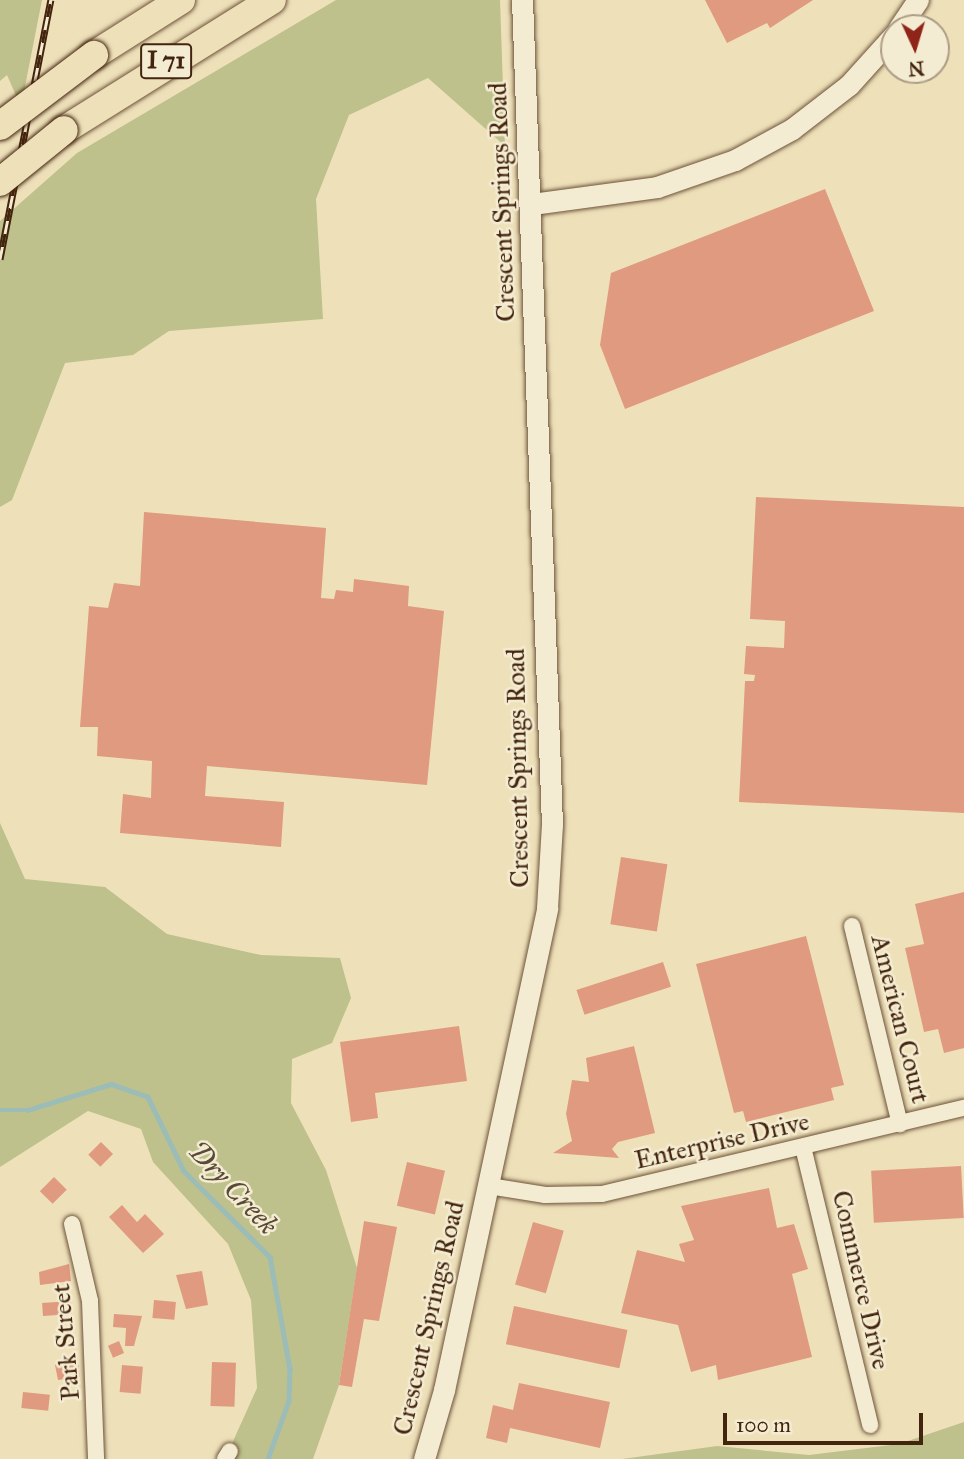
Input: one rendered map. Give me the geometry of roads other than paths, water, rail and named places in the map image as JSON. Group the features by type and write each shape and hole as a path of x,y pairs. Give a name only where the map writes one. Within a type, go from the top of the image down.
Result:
{"highway":[{"name":"I 71","path":"0,126 94,55 181,0"},
{"name":"I 71","path":"0,182 64,130 272,0"}],"main road":[{"name":"Crescent Springs Road","path":"424,1459 489,1186 540,955 552,825 532,204 522,0"},
{"path":"532,204 657,187 735,160 792,129 849,85 880,51"}],"street":[{"name":"American Court","path":"852,926 900,1124"},
{"name":"Enterprise Drive","path":"489,1186 545,1195 602,1194 964,1108"},
{"name":"Commerce Drive","path":"803,1147 870,1424"},
{"name":"Park Street","path":"72,1224 91,1309 96,1459"}],"waterway":[{"name":"Dry Creek","path":"0,1110 28,1110 111,1084 148,1097 184,1171 270,1257 290,1369 289,1401 268,1459"}],"railway":[{"path":"0,259 51,0"}]}
